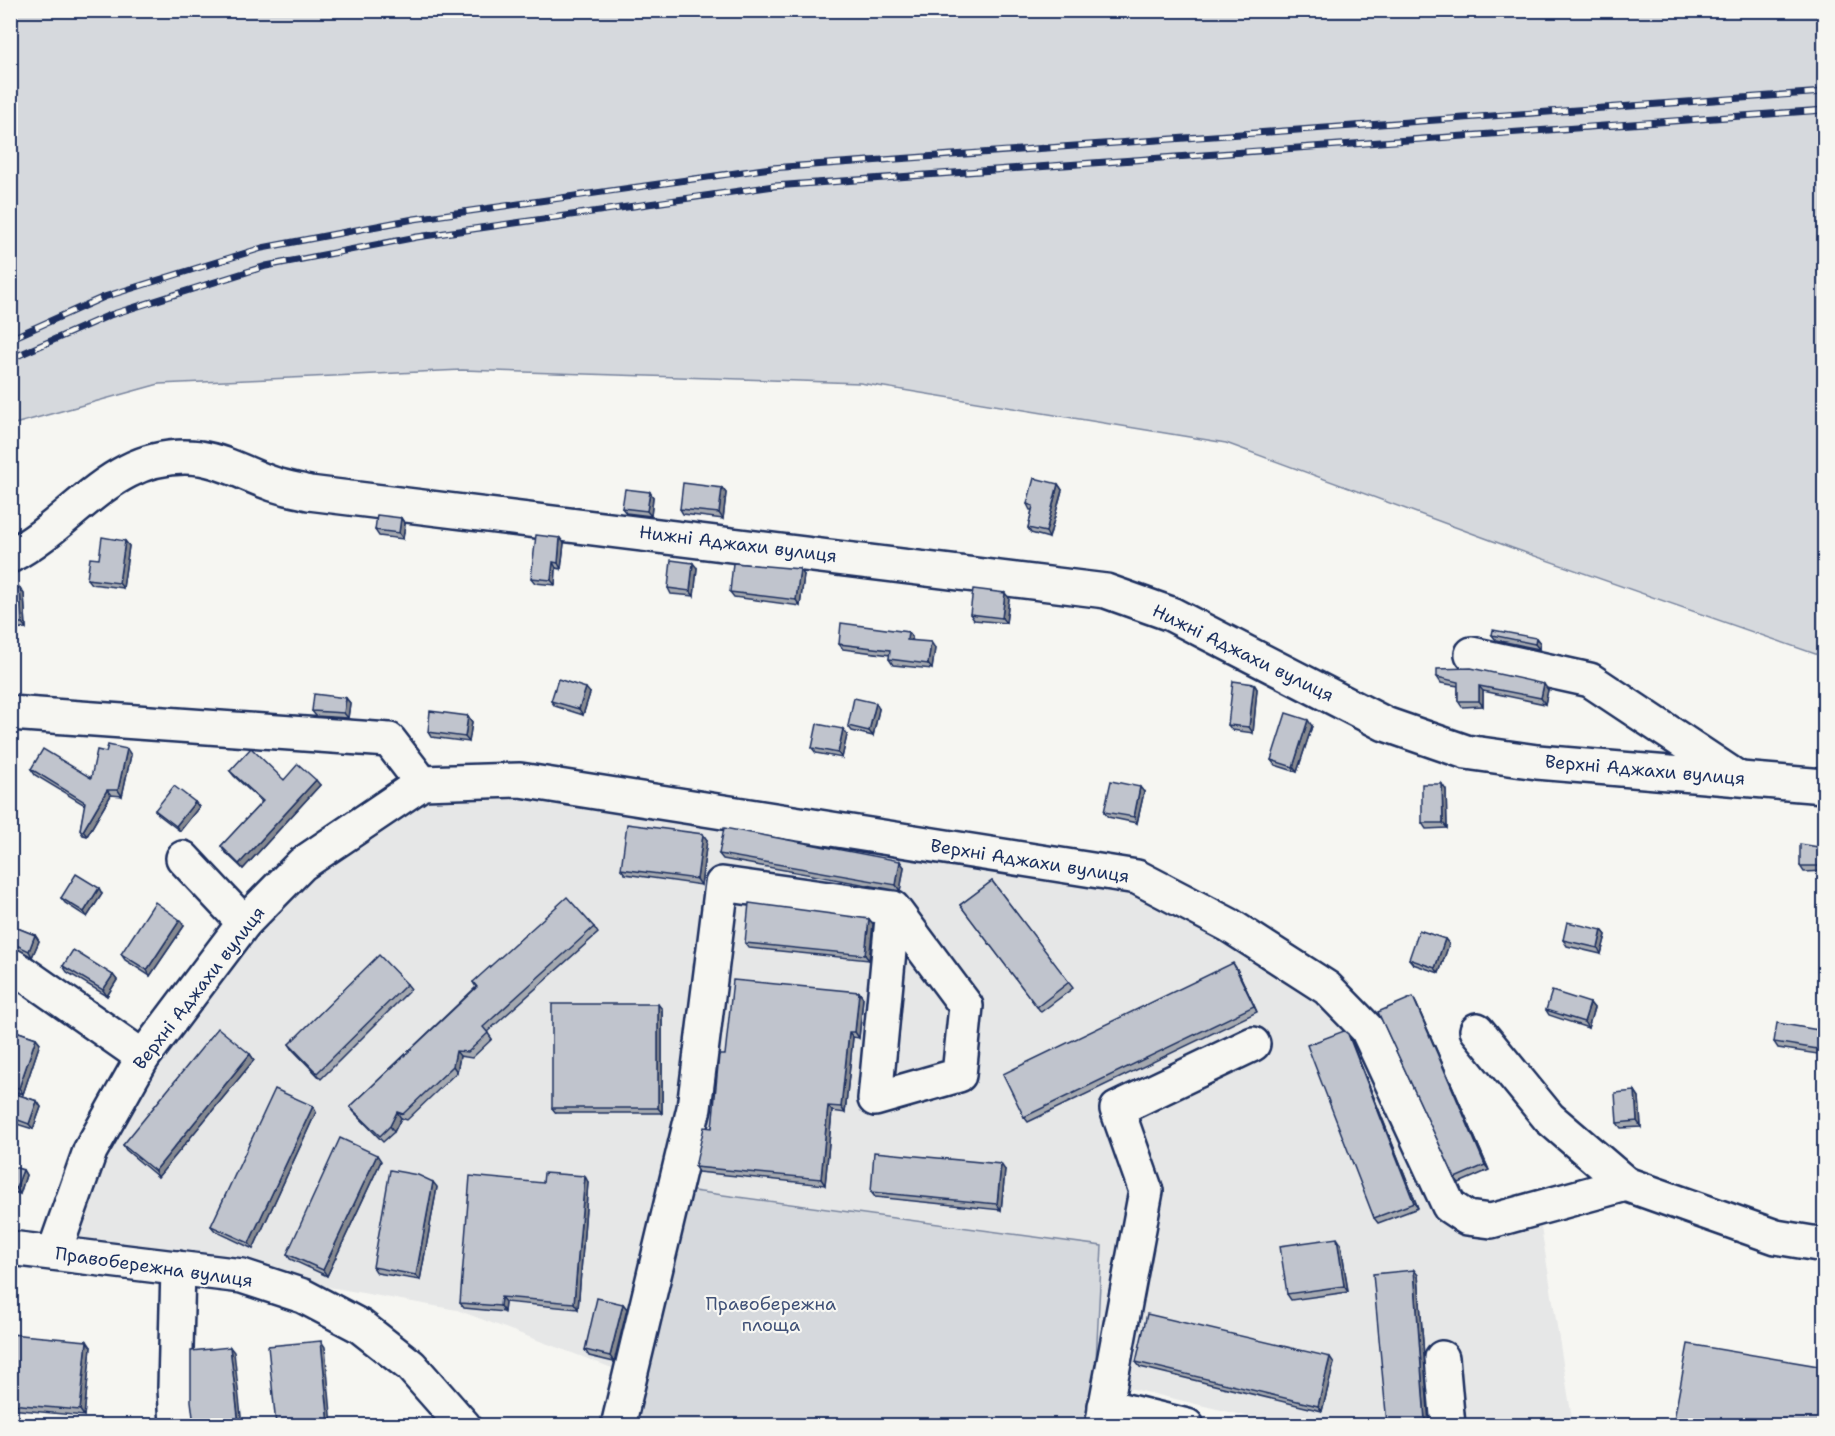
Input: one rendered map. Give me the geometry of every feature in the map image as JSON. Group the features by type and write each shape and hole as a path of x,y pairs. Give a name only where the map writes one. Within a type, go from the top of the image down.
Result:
{"street":[{"name":"Нижні Аджахи вулиця","path":"10,556 37,542 58,521 122,471 160,459 200,458 237,468 273,484 309,493 1106,591 1171,614 1385,724 1467,752"},
{"path":"1472,654 1590,680 1737,778"},
{"path":"10,713 389,740 422,783"},
{"name":"Верхні Аджахи вулиця","path":"1467,752 1537,762 1824,786"},
{"name":"Верхні Аджахи вулиця","path":"54,1253 90,1151 143,1057 244,923 302,864 422,783 520,780 1137,877 1229,925 1327,988 1349,1008 1367,1029 1449,1206 1467,1218 1491,1221 1626,1184"},
{"path":"183,858 244,923"},
{"path":"618,1425 694,1108 722,884 893,908 966,1006 959,1076 875,1099 893,908"},
{"path":"13,966 143,1057"},
{"path":"1477,1030 1549,1118 1626,1184 1776,1237 1824,1245"},
{"path":"1187,1425 1103,1416 1146,1191 1117,1109 1253,1044"},
{"name":"Правобережна вулиця","path":"10,1248 252,1279 303,1296 360,1326 411,1366 464,1425"},
{"path":"177,1425 175,1388 178,1268"},
{"path":"1442,1358 1448,1425"}],"shaded area":[{"path":"519,793 1132,889 1223,936 1319,998 1357,1036 1439,1214 1540,1221 1573,1425 1284,1425 1095,1380 639,1378 457,1310 72,1241 101,1156 153,1064 254,932 311,874 426,795"}],"green space":[{"path":"11,10 1824,11 1824,657 1515,549 1226,443 860,383 462,370 159,384 11,425"},
{"name":"Правобережна площа","path":"686,1190 1102,1246 1095,1380 1087,1425 628,1426"}],"building":[{"path":"1034,478 1058,484 1046,532 1028,528 1033,506 1027,504"},
{"path":"683,483 722,488 719,513 680,509"},
{"path":"625,489 650,492 647,511 622,508"},
{"path":"377,515 401,518 399,533 375,530"},
{"path":"536,535 560,538 558,563 553,562 551,580 531,578"},
{"path":"102,537 125,541 119,583 87,579 90,558 99,559"},
{"path":"671,560 693,563 690,591 668,588"},
{"path":"733,563 800,569 796,600 730,592"},
{"path":"20,588 22,623 10,623 10,589"},
{"path":"973,589 1005,593 1002,618 970,614"},
{"path":"841,623 908,632 907,640 931,642 928,664 889,659 890,650 839,644"},
{"path":"1493,630 1536,638 1535,644 1492,635"},
{"path":"1471,668 1544,684 1541,698 1479,686 1479,701 1458,701 1458,682 1437,677 1437,669"},
{"path":"558,679 586,688 579,709 551,701"},
{"path":"1233,681 1254,684 1249,727 1228,725"},
{"path":"314,694 346,698 344,713 312,711"},
{"path":"854,698 876,703 869,731 848,726"},
{"path":"430,711 468,716 465,737 428,732"},
{"path":"1286,713 1308,720 1293,767 1271,760"},
{"path":"817,724 843,729 838,753 812,748"},
{"path":"108,745 127,749 118,790 107,790 83,831 80,830 85,802 31,769 43,749 91,778 97,750 106,752"},
{"path":"251,748 284,780 298,764 316,780 239,864 221,846 263,801 230,771"},
{"path":"1111,781 1140,787 1134,817 1104,812"},
{"path":"1422,784 1442,784 1443,823 1422,823"},
{"path":"174,786 195,802 176,826 155,810"},
{"path":"627,824 703,834 697,879 621,869"},
{"path":"724,828 900,861 896,885 719,854"},
{"path":"1800,844 1824,848 1824,866 1800,866"},
{"path":"76,874 99,888 84,912 61,898"},
{"path":"992,881 1069,982 1037,1007 960,905"},
{"path":"567,897 594,927 483,1027 488,1033 468,1052 456,1051 453,1066 403,1114 397,1112 390,1126 380,1136 350,1107 477,987 473,982"},
{"path":"155,902 180,920 147,970 121,954"},
{"path":"749,903 869,919 865,955 745,943"},
{"path":"1567,922 1602,930 1598,948 1563,940"},
{"path":"10,925 35,935 29,951 10,942"},
{"path":"1419,930 1445,939 1435,968 1409,959"},
{"path":"73,950 113,975 103,990 63,966"},
{"path":"379,955 407,984 317,1073 289,1044"},
{"path":"1233,963 1254,1006 1024,1117 1003,1074"},
{"path":"733,980 859,992 855,1032 849,1032 841,1107 828,1106 821,1179 695,1167 704,1127 712,1128 719,1055 725,1055"},
{"path":"1552,991 1590,1003 1584,1022 1546,1010"},
{"path":"1413,997 1485,1165 1455,1178 1378,1012"},
{"path":"552,1004 658,1004 658,1108 552,1108"},
{"path":"1777,1023 1824,1031 1824,1050 1774,1042"},
{"path":"218,1028 250,1054 155,1171 123,1145"},
{"path":"10,1029 36,1038 19,1088 10,1086"},
{"path":"1344,1031 1348,1034 1414,1203 1374,1218 1307,1045"},
{"path":"275,1089 313,1106 249,1243 211,1226"},
{"path":"1635,1091 1637,1121 1617,1123 1615,1093"},
{"path":"10,1092 37,1101 29,1124 10,1117"},
{"path":"340,1138 377,1155 323,1270 287,1254"},
{"path":"874,1152 1001,1164 997,1204 871,1192"},
{"path":"10,1166 23,1170 16,1188 10,1186"},
{"path":"390,1170 418,1175 433,1182 416,1275 373,1267"},
{"path":"544,1173 585,1176 574,1303 501,1297 500,1306 460,1303 470,1176 543,1183"},
{"path":"1337,1238 1344,1286 1287,1294 1280,1246"},
{"path":"1414,1270 1425,1421 1387,1424 1373,1274"},
{"path":"597,1298 623,1304 610,1356 585,1350"},
{"path":"1147,1314 1330,1357 1318,1406 1136,1362"},
{"path":"10,1334 87,1341 80,1410 10,1404"},
{"path":"321,1341 329,1425 276,1425 268,1346"},
{"path":"1688,1344 1824,1367 1824,1425 1673,1425"},
{"path":"230,1347 239,1425 194,1425 191,1401 191,1351"}],"railway":[{"path":"10,339 104,297 262,248 414,219 771,168 1824,92"},
{"path":"10,359 110,315 266,266 417,237 774,186 1824,110"}]}
